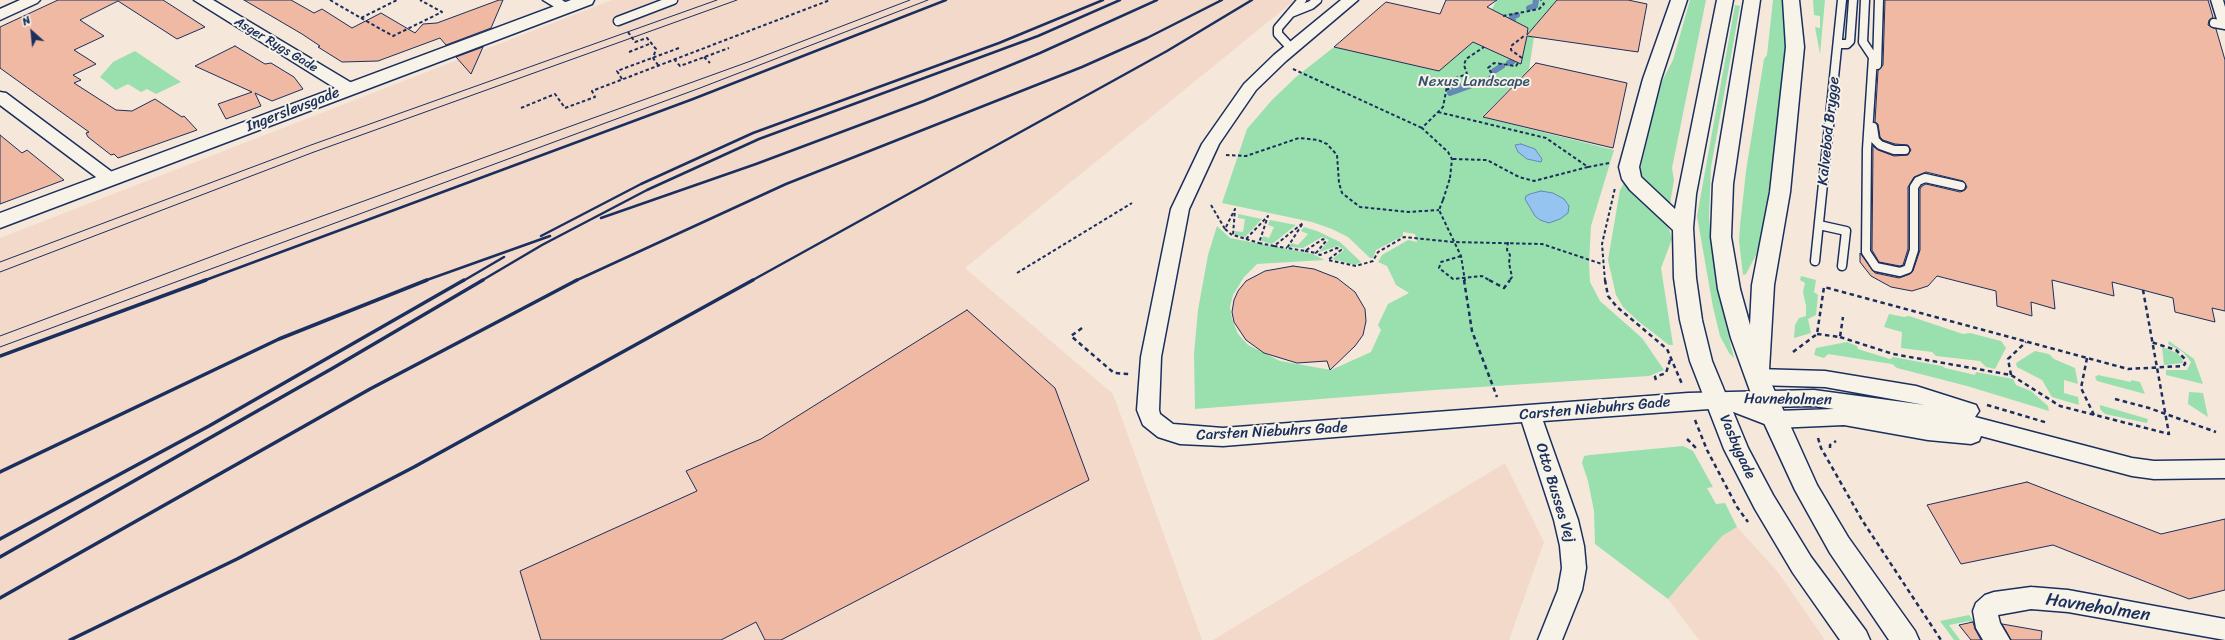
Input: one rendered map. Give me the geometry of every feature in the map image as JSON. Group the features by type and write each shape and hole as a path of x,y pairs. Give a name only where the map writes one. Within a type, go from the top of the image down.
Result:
{"main road":[{"name":"Ingerslevsgade","path":"0,221 350,89 558,4 586,0"},
{"path":"1679,0 1652,79 1629,167 1632,179 1637,186 1683,228"},
{"path":"1683,228 1686,194 1725,0"},
{"path":"1752,0 1726,156 1721,205 1721,237 1725,270 1736,316 1765,399 1807,490 1835,538 1882,610 1905,640"},
{"path":"1757,377 1762,285 1780,192 1795,47 1791,0"},
{"name":"Vasbygade","path":"1683,228 1685,278 1691,320 1701,361 1736,449 1764,502 1802,565 1856,640"}],"street":[{"path":"0,15 32,0"},
{"name":"Asger Rygs Gade","path":"202,0 350,89"},
{"name":"Carsten Niebuhrs Gade","path":"1350,0 1291,48 1250,87 1207,152 1180,209 1152,357 1148,410 1151,419 1166,431 1180,435 1222,437 1716,400"},
{"path":"2217,0 2221,24"},
{"path":"0,97 110,179"},
{"name":"Havneholmen","path":"1757,377 1825,379 1916,394 1996,421 2018,439"},
{"name":"Havneholmen","path":"1716,400 1814,398 1935,415 2018,439 2132,467 2154,470 2225,469"},
{"name":"Havneholmen","path":"1716,400 1775,420 1844,417 1928,431 2018,439"},
{"name":"Otto Busses Vej","path":"1530,415 1566,520 1574,568 1570,590 1550,640"},
{"name":"Havneholmen","path":"1998,640 1988,628 1985,611 1994,602 2031,598 2068,601 2225,630"},
{"name":"Havneholmen","path":"2175,620 2225,617"}],"lane":[{"path":"618,21 673,0"},
{"path":"1291,48 1278,34 1280,23 1302,0"},
{"path":"1289,14 1311,5 1317,0"},
{"name":"Kalvebod Brygge","path":"1815,261 1839,44 1842,0"},
{"path":"1839,44 1847,44 1850,41 1853,0"},
{"path":"1866,0 1862,42 1873,57 1867,157 1866,252 1871,261 1876,266 1889,271 1900,272 1908,269 1914,250 1914,187 1918,181 1925,178 1961,186"},
{"path":"1879,0 1873,135 1875,140 1887,148 1905,150"},
{"path":"1819,225 1846,231 1842,266"}],"path":[{"path":"330,0 393,36 442,12 420,0"},
{"path":"361,18 397,0"},
{"path":"521,108 555,94 565,108 595,97 592,91 674,58 830,0"},
{"path":"1503,16 1539,9 1544,4 1541,0"},
{"path":"618,21 636,42 647,38 656,49 653,58"},
{"path":"1522,58 1511,50 1511,46 1524,36"},
{"path":"628,52 652,44"},
{"path":"1422,128 1443,107 1448,81 1467,74 1464,65 1466,59 1484,47"},
{"path":"622,79 617,71 679,48"},
{"path":"674,58 680,66 730,48"},
{"path":"704,57 710,63"},
{"path":"653,58 658,65"},
{"path":"1276,62 1406,118 1422,128 1448,152 1452,159 1450,178 1439,210 1461,256 1472,331 1504,416"},
{"path":"1446,90 1464,84 1488,86 1498,82 1488,68 1494,62 1516,66 1518,63"},
{"path":"1438,112 1546,138 1588,166"},
{"path":"1207,152 1240,157 1299,138 1318,140 1327,144 1337,155 1339,162 1338,183 1342,193 1350,201 1360,207 1375,210 1408,212 1439,210"},
{"path":"1452,159 1487,160 1519,177 1534,181 1588,166 1605,163 1629,167"},
{"path":"1615,184 1602,244 1602,264 1610,299 1662,344 1671,356 1666,373 1655,377 1656,380"},
{"path":"1017,273 1132,203"},
{"path":"1211,205 1225,229 1233,235 1259,243 1316,253 1328,260 1356,266 1372,261 1378,252 1404,237 1453,242 1516,242 1542,244 1602,264"},
{"path":"1225,229 1236,209 1233,235"},
{"path":"1246,239 1268,216 1259,243"},
{"path":"1274,246 1303,223 1289,242 1287,248"},
{"path":"1304,251 1322,239 1326,241 1316,253"},
{"path":"1461,256 1441,262 1440,268 1453,279 1482,276 1504,288 1507,286 1512,277 1508,263 1510,255 1507,250 1508,242"},
{"path":"1320,255 1337,248 1341,250 1328,260"},
{"path":"1817,334 1824,287 2128,369 2183,366 2185,359 2176,350 2152,342"},
{"path":"1792,352 1817,334 1840,337 1893,354 2011,375 2060,406 2169,434 2167,414 2143,290"},
{"path":"1840,337 1843,317"},
{"path":"1082,328 1071,336 1114,372 1151,376"},
{"path":"2011,375 2008,359 2026,342"},
{"path":"2088,358 2081,388 2095,415"},
{"path":"2115,399 2167,414 2216,432"},
{"path":"1810,419 1821,448 1862,520 1941,640"},
{"path":"1687,439 1698,450"},
{"path":"1830,448 1836,441"}],"shaded area":[{"path":"612,0 1295,0 965,268 1113,394 1202,640 0,640 0,238"},
{"path":"1505,463 1544,542 1509,640 1213,640"},
{"path":"1737,527 1777,571 1825,640 1699,640 1668,599 1722,536"}],"green space":[{"name":"Nexus Landscape","path":"1497,0 1557,0 1536,24 1529,69 1482,117 1614,150 1591,226 1589,263 1590,282 1600,301 1642,338 1664,370 1649,376 1434,390 1195,409 1194,354 1198,310 1208,255 1217,226 1230,238 1313,254 1324,260 1257,264 1244,277 1233,295 1230,307 1232,319 1238,334 1248,345 1280,361 1331,370 1371,352 1381,330 1378,325 1388,304 1409,293 1396,285 1387,266 1378,262 1382,255 1408,240 1417,242 1415,234 1403,232 1403,236 1376,250 1373,258 1370,258 1348,237 1332,229 1312,222 1222,203 1247,129 1272,100 1296,77 1334,47 1439,71 1473,42"},
{"path":"1690,0 1706,0 1672,168 1674,180 1670,204 1645,182 1640,171 1655,104 1662,81 1673,60"},
{"path":"1773,0 1783,0 1786,31 1785,67 1764,229 1756,255 1746,274 1743,275 1739,241 1746,171 1764,59 1767,55"},
{"path":"1813,0 1825,0 1820,54 1815,27 1820,28 1820,16 1814,15"},
{"path":"1735,5 1740,6 1711,167 1709,217 1716,285 1734,358 1729,353 1720,336 1713,307 1697,216"},
{"path":"135,51 181,82 156,94 147,89 141,92 128,84 116,90 100,77 113,62"},
{"path":"1625,181 1662,217 1669,229 1672,239 1661,268 1673,345 1669,345 1638,321 1623,307 1616,295 1608,260 1620,190"},
{"path":"1238,214 1262,219 1245,237 1235,235 1235,231 1243,232 1245,219 1238,218"},
{"path":"1270,220 1296,225 1272,244 1261,241 1263,236 1269,238 1274,227 1268,225"},
{"path":"1304,227 1317,231 1340,242 1361,262 1355,265 1332,259 1344,250 1338,246 1319,252 1329,240 1322,237 1303,248 1289,247 1291,243 1298,245 1308,234 1301,231"},
{"path":"1801,276 1816,280 1814,292 1818,295 1816,315 1808,319 1811,333 1794,338 1795,325 1799,318 1806,316 1806,306 1803,292 1805,283 1800,280"},
{"path":"1889,314 1904,317 1909,316 1963,334 1970,333 2001,341 2006,348 1995,369 1986,367 1980,361 1936,356 1932,352 1901,348 1902,332 1884,327"},
{"path":"2169,341 2194,359 2203,384 2166,375 2166,370 2187,370 2191,362 2183,352 2168,344"},
{"path":"1847,342 1857,346 1858,349 1890,359 1893,357 1942,366 1975,375 1976,372 2013,379 2016,385 2031,391 2048,406 2049,411 1967,386 1897,368 1892,364 1828,354 1824,358 1814,355 1816,348"},
{"path":"2162,347 2177,353 2182,358 2183,363 2164,365"},
{"path":"2035,351 2049,354 2054,359 2075,368 2078,384 2064,380 2064,393 2078,397 2079,405 2052,397 2042,380 2017,367 2016,363"},
{"path":"2098,375 2131,382 2131,380 2140,382 2145,394 2097,381 2095,377"},
{"path":"2189,392 2203,393 2208,417 2188,404"},
{"path":"2100,405 2148,419 2147,423 2105,414 2100,409"},
{"path":"1683,446 1693,451 1713,487 1707,488 1716,504 1725,503 1737,527 1722,536 1668,599 1595,544 1594,511 1588,481 1582,463 1584,456"},
{"path":"1969,615 1987,638 1983,638 1969,621 1949,625 1960,640 1954,640 1940,621"}],"water":[{"path":"1521,144 1535,149 1542,159 1541,162 1527,159 1518,152 1515,145"},
{"path":"1541,191 1553,193 1564,199 1569,206 1568,213 1560,219 1549,223 1540,220 1535,216 1525,199 1526,196 1530,194"}],"building":[{"path":"58,0 163,0 205,27 177,39 118,1 80,20 104,36 74,50 96,64 73,75 81,80 74,83 116,110 132,111 155,99 182,117 184,116 197,130 118,158 114,154 111,155 88,137 86,133 89,132 0,68 0,27"},
{"path":"244,0 291,0 314,13 322,9 352,28 381,13 415,33 423,24 437,23 499,0 503,0 491,28 446,45 440,38 378,61 342,62 318,47 320,46 302,34"},
{"path":"1446,0 1497,0 1487,7 1528,28 1527,35 1557,0 1628,0 1647,4 1638,52 1527,36 1521,64 1473,42 1439,71 1334,47 1386,2 1440,14"},
{"path":"1885,0 2208,0 2213,17 2209,20 2208,25 2216,29 2225,60 2225,311 2212,308 2215,322 2175,312 2173,298 2112,282 2114,296 2052,280 2055,309 2031,302 2032,316 1997,306 1996,291 1937,276 1928,286 1912,291 1891,287 1871,276 1860,262 1860,253 1875,273 1899,278 1910,274 1913,271 1920,250 1920,189 1922,186 1926,184 1960,192 1965,190 1967,187 1963,181 1926,172 1914,177 1908,187 1908,249 1903,265 1900,266 1879,262 1872,250 1873,146 1878,150 1894,156 1908,155 1911,150 1908,145 1895,144 1883,140 1880,137 1878,124 1875,122 1878,71 1883,65"},
{"path":"235,46 265,64 271,63 294,77 303,89 272,101 255,93 261,106 226,119 218,104 252,92 195,66"},
{"path":"483,47 471,74 456,57"},
{"path":"1536,63 1627,83 1613,148 1483,117"},
{"path":"0,135 22,153 27,150 64,180 0,204"},
{"path":"1293,266 1314,269 1337,278 1355,292 1365,309 1366,321 1363,335 1355,346 1330,370 1327,361 1297,363 1264,353 1246,340 1234,322 1232,312 1234,300 1238,291 1246,281 1265,271"},
{"path":"967,310 1055,388 1089,480 781,640 765,640 756,622 721,640 541,640 520,571 697,491 686,471 761,439"},
{"path":"2027,482 2161,534 2225,519 2225,590 2189,599 2053,545 1961,564 1927,505"},
{"path":"1973,622 1981,640 1971,640 1959,625"},
{"path":"2002,624 2042,631 2041,640 2011,640"}],"waterway":[{"path":"1529,8 1535,6 1536,0"},
{"path":"1515,29 1512,17 1517,15"},
{"path":"1509,63 1513,61 1515,55"},
{"path":"1494,71 1502,66"},
{"path":"1484,83 1490,81 1491,78"},
{"path":"1450,93 1472,85"}],"tram line":[{"path":"0,262 311,145 717,0"},
{"path":"0,272 314,152 737,0"},
{"path":"0,336 245,244 748,62 910,0"},
{"path":"0,347 700,88 928,0"}],"railway":[{"path":"203,281 693,99 946,0"},
{"path":"541,236 641,184 753,133 999,43 1103,0"},
{"path":"481,281 542,245 647,190 759,139 1038,36 1120,0"},
{"path":"601,218 756,164 924,101 1040,53 1157,0"},
{"path":"576,281 786,184 1082,67 1147,38 1222,0"},
{"path":"751,281 1167,51 1252,0"},
{"path":"424,281 550,236"},
{"path":"463,281 504,257"},
{"path":"0,356 206,280"},
{"path":"0,472 279,339 427,280"},
{"path":"0,539 209,426 464,280"},
{"path":"0,557 333,368 483,280"},
{"path":"70,640 237,559 414,467 753,280"},
{"path":"0,598 370,389 576,281"}]}
